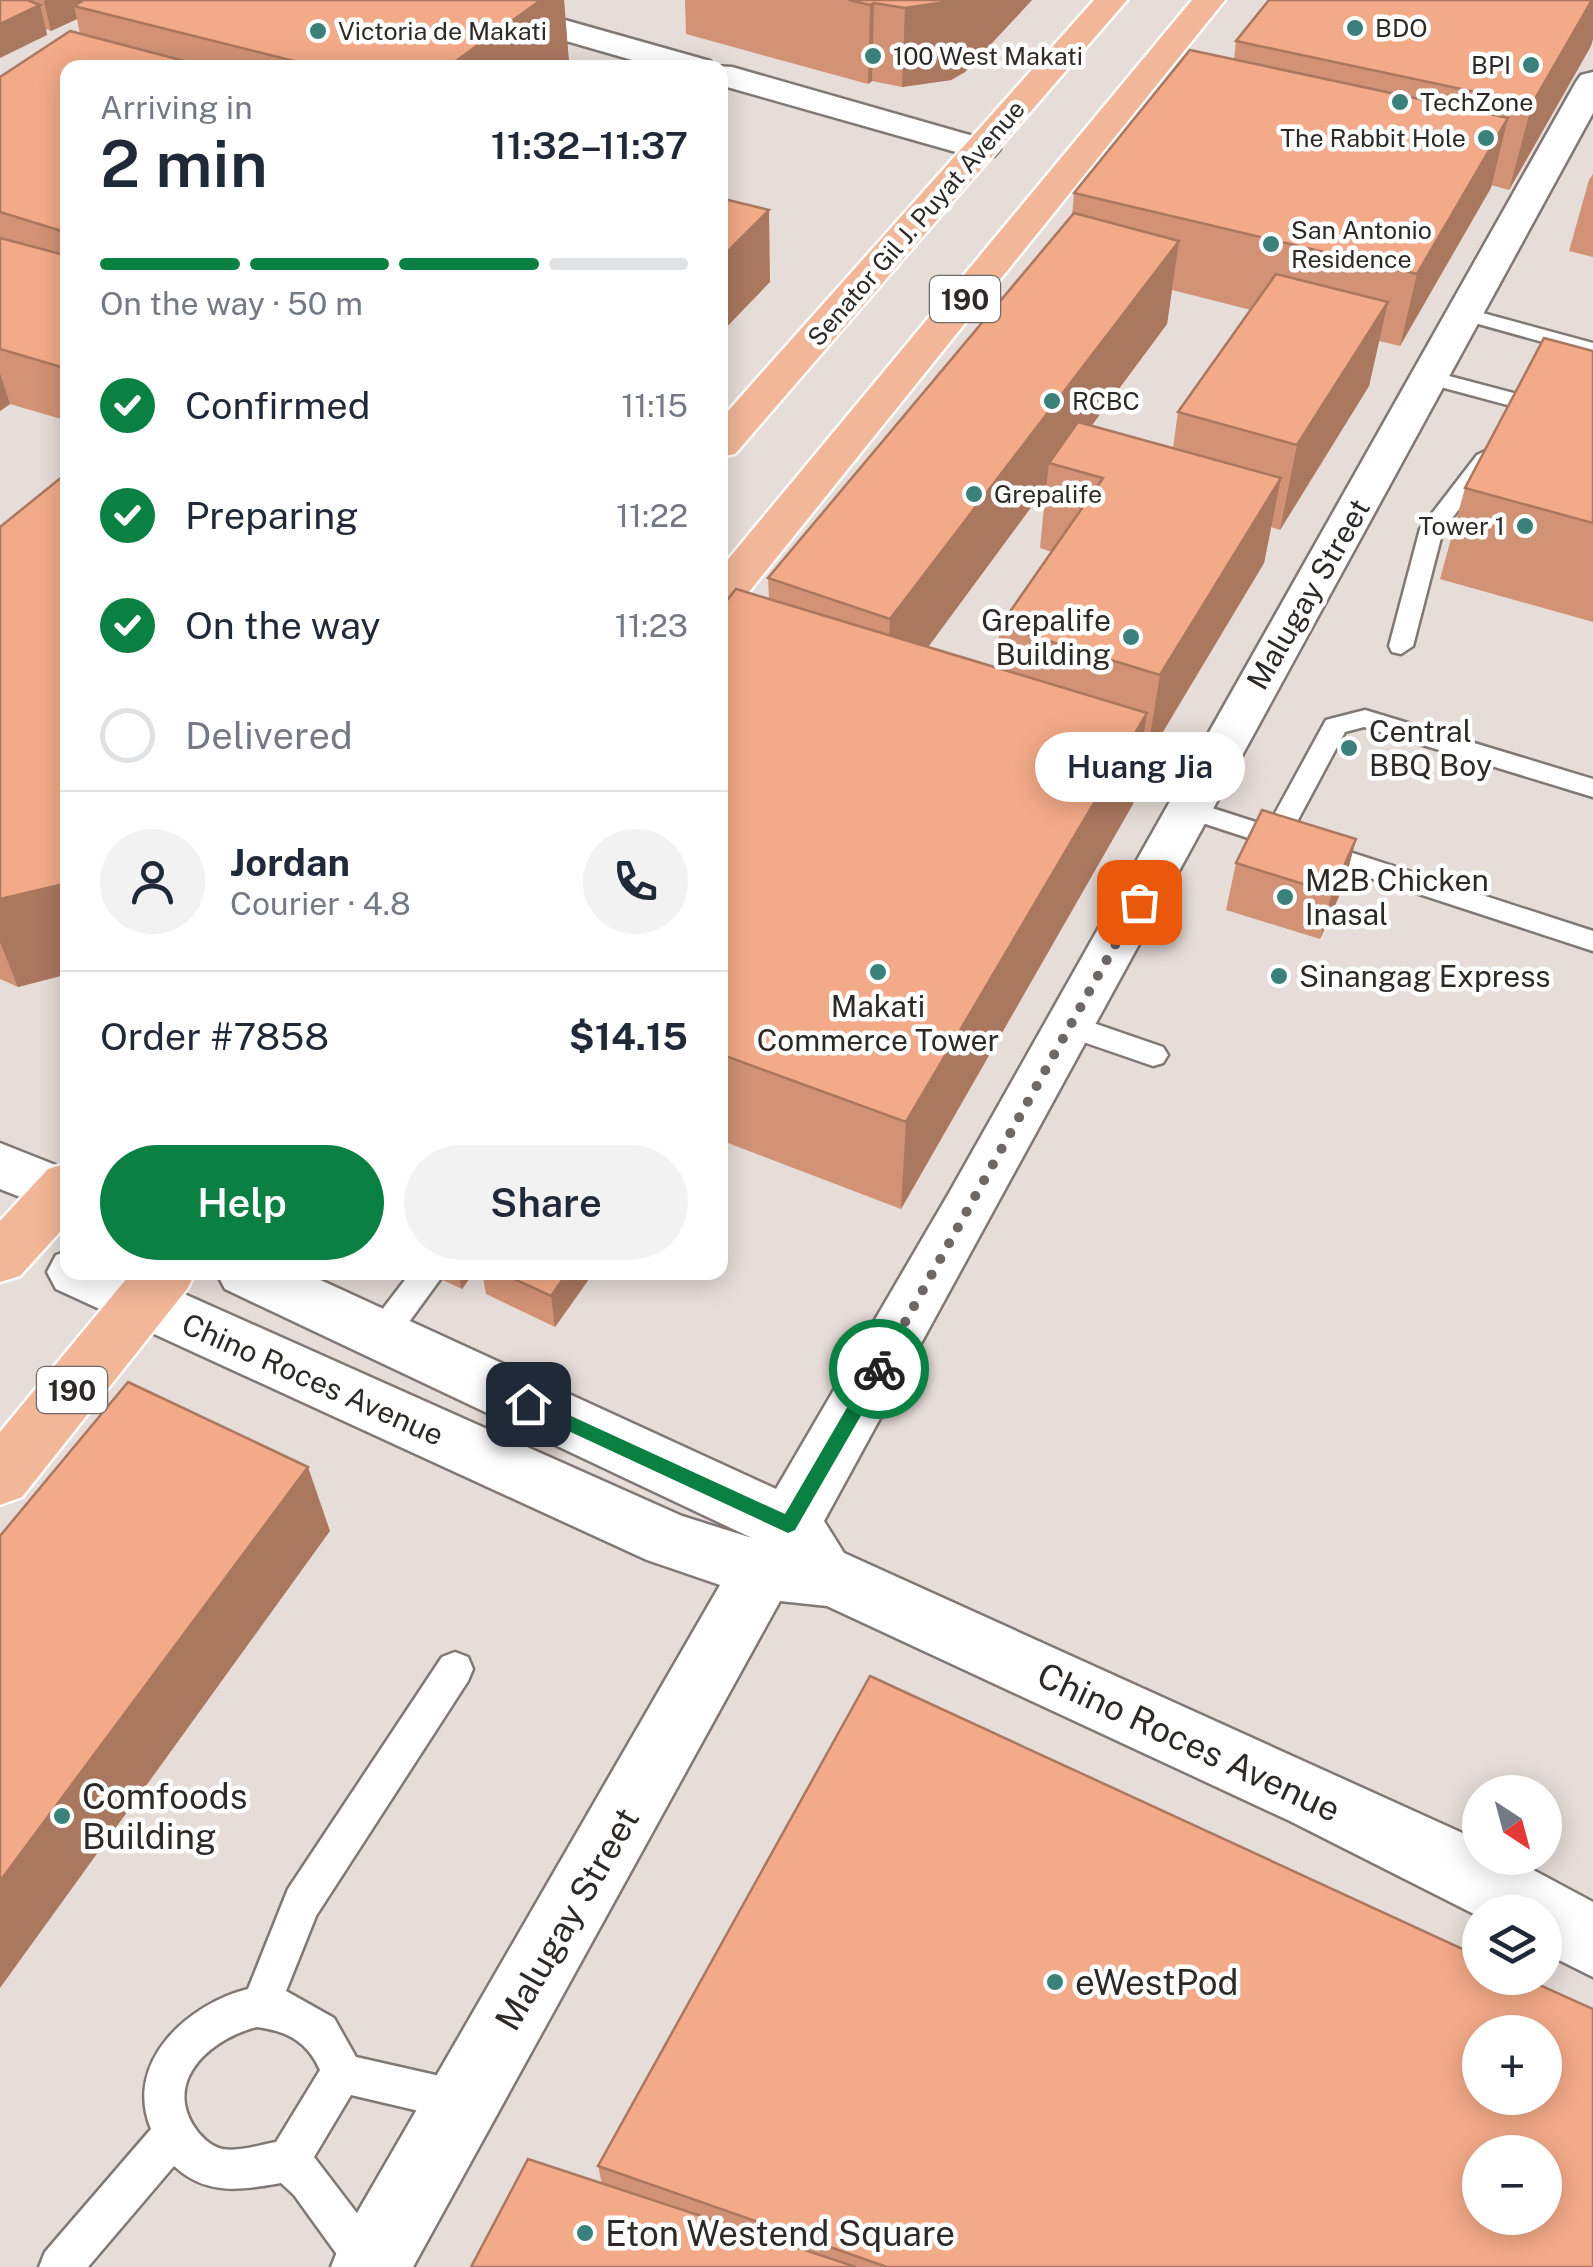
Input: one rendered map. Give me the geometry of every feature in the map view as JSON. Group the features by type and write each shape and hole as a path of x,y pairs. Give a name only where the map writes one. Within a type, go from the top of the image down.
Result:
{"main road":[{"name":"Senator Gil J. Puyat Avenue","path":"728,436 1111,0"},
{"name":"190","path":"728,588 1209,0"},
{"path":"4,1248 60,1196"},
{"name":"190","path":"0,1478 155,1287"}],"street":[{"path":"459,0 670,60"},
{"path":"728,76 982,149"},
{"name":"Malugay Street","path":"370,2267 729,1636 1593,82"},
{"path":"0,1165 60,1188"},
{"path":"4,1248 60,1266"},
{"name":"Chino Roces Avenue","path":"118,1280 155,1287 668,1540 776,1547"},
{"name":"Chino Roces Avenue","path":"261,1280 834,1578 1350,1815 1509,1895"},
{"name":"Chino Roces Avenue","path":"1562,1924 1593,1941"}],"lane":[{"path":"1464,314 1593,350"},
{"path":"1430,377 1593,421"},
{"path":"1400,646 1432,529 1485,460 1509,445"},
{"path":"1275,838 1335,726 1349,719 1365,718 1593,788"},
{"path":"1190,810 1593,941"},
{"path":"1070,1026 1153,1055"},
{"path":"379,1338 423,1280"},
{"path":"261,2005 302,1903 454,1669"},
{"path":"288,2161 226,2170 194,2159 172,2134 165,2099 173,2064 195,2031 227,2011 261,2005 294,2014 322,2033 342,2072 373,2084 462,2101"},
{"path":"288,2161 342,2072"},
{"path":"60,2267 172,2134"},
{"path":"288,2161 309,2180 370,2267"}],"building":[{"path":"0,0 27,0 40,5 0,24"},
{"name":"Victoria de Makati","path":"84,0 541,0 457,60 290,60 74,6"},
{"path":"849,0 958,0 905,8"},
{"path":"1269,0 1592,0 1532,104 1236,41"},
{"path":"70,31 181,60 60,60 60,231 0,212 0,77"},
{"path":"1190,50 1508,118 1417,274 1074,193"},
{"path":"728,200 769,210 728,251"},
{"path":"1074,213 1179,241 890,619 768,578"},
{"path":"0,238 60,254 60,367 0,349"},
{"path":"1276,274 1388,302 1297,445 1178,412"},
{"path":"1544,338 1593,351 1593,523 1465,488"},
{"path":"1078,422 1281,478 1160,675 1000,626 1103,478 1049,463"},
{"path":"60,478 60,885 0,899 0,527"},
{"name":"Makati Commerce Tower","path":"736,589 1147,713 906,1122 728,1057 728,599"},
{"path":"1262,810 1356,839 1332,893 1236,863"},
{"path":"516,1280 562,1280 551,1296"},
{"name":"Comfoods Building","path":"128,1382 308,1467 0,1881 0,1536"},
{"name":"eWestPod","path":"870,1676 1462,1949 1462,1995 1562,1995 1593,2009 1593,2267 887,2267 598,2166"},
{"path":"528,2159 856,2267 471,2267"}],"way so far":[{"path":"879,1369 1139,902"}],"place":[{"name":"BDO","path":"1355,28"},
{"name":"Victoria de Makati","path":"318,31"},
{"name":"100 West Makati","path":"873,56"},
{"name":"BPI","path":"1531,65"},
{"name":"TechZone","path":"1400,102"},
{"name":"The Rabbit Hole","path":"1486,138"},
{"name":"San Antonio Residence","path":"1271,244"},
{"name":"RCBC","path":"1052,401"},
{"name":"Grepalife","path":"974,494"},
{"name":"Tower 1","path":"1525,526"},
{"name":"Grepalife Building","path":"1131,637"},
{"name":"Central BBQ Boy","path":"1349,748"},
{"name":"M2B Chicken Inasal","path":"1285,897"},
{"name":"Huang Jia","path":"1139,902"},
{"name":"Makati Commerce Tower","path":"878,972"},
{"name":"Sinangag Express","path":"1279,976"},
{"name":"Comfoods Building","path":"62,1816"},
{"name":"eWestPod","path":"1055,1982"},
{"name":"Eton Westend Square","path":"585,2233"}],"route":[{"path":"528,1404 788,1524 879,1369"}]}
